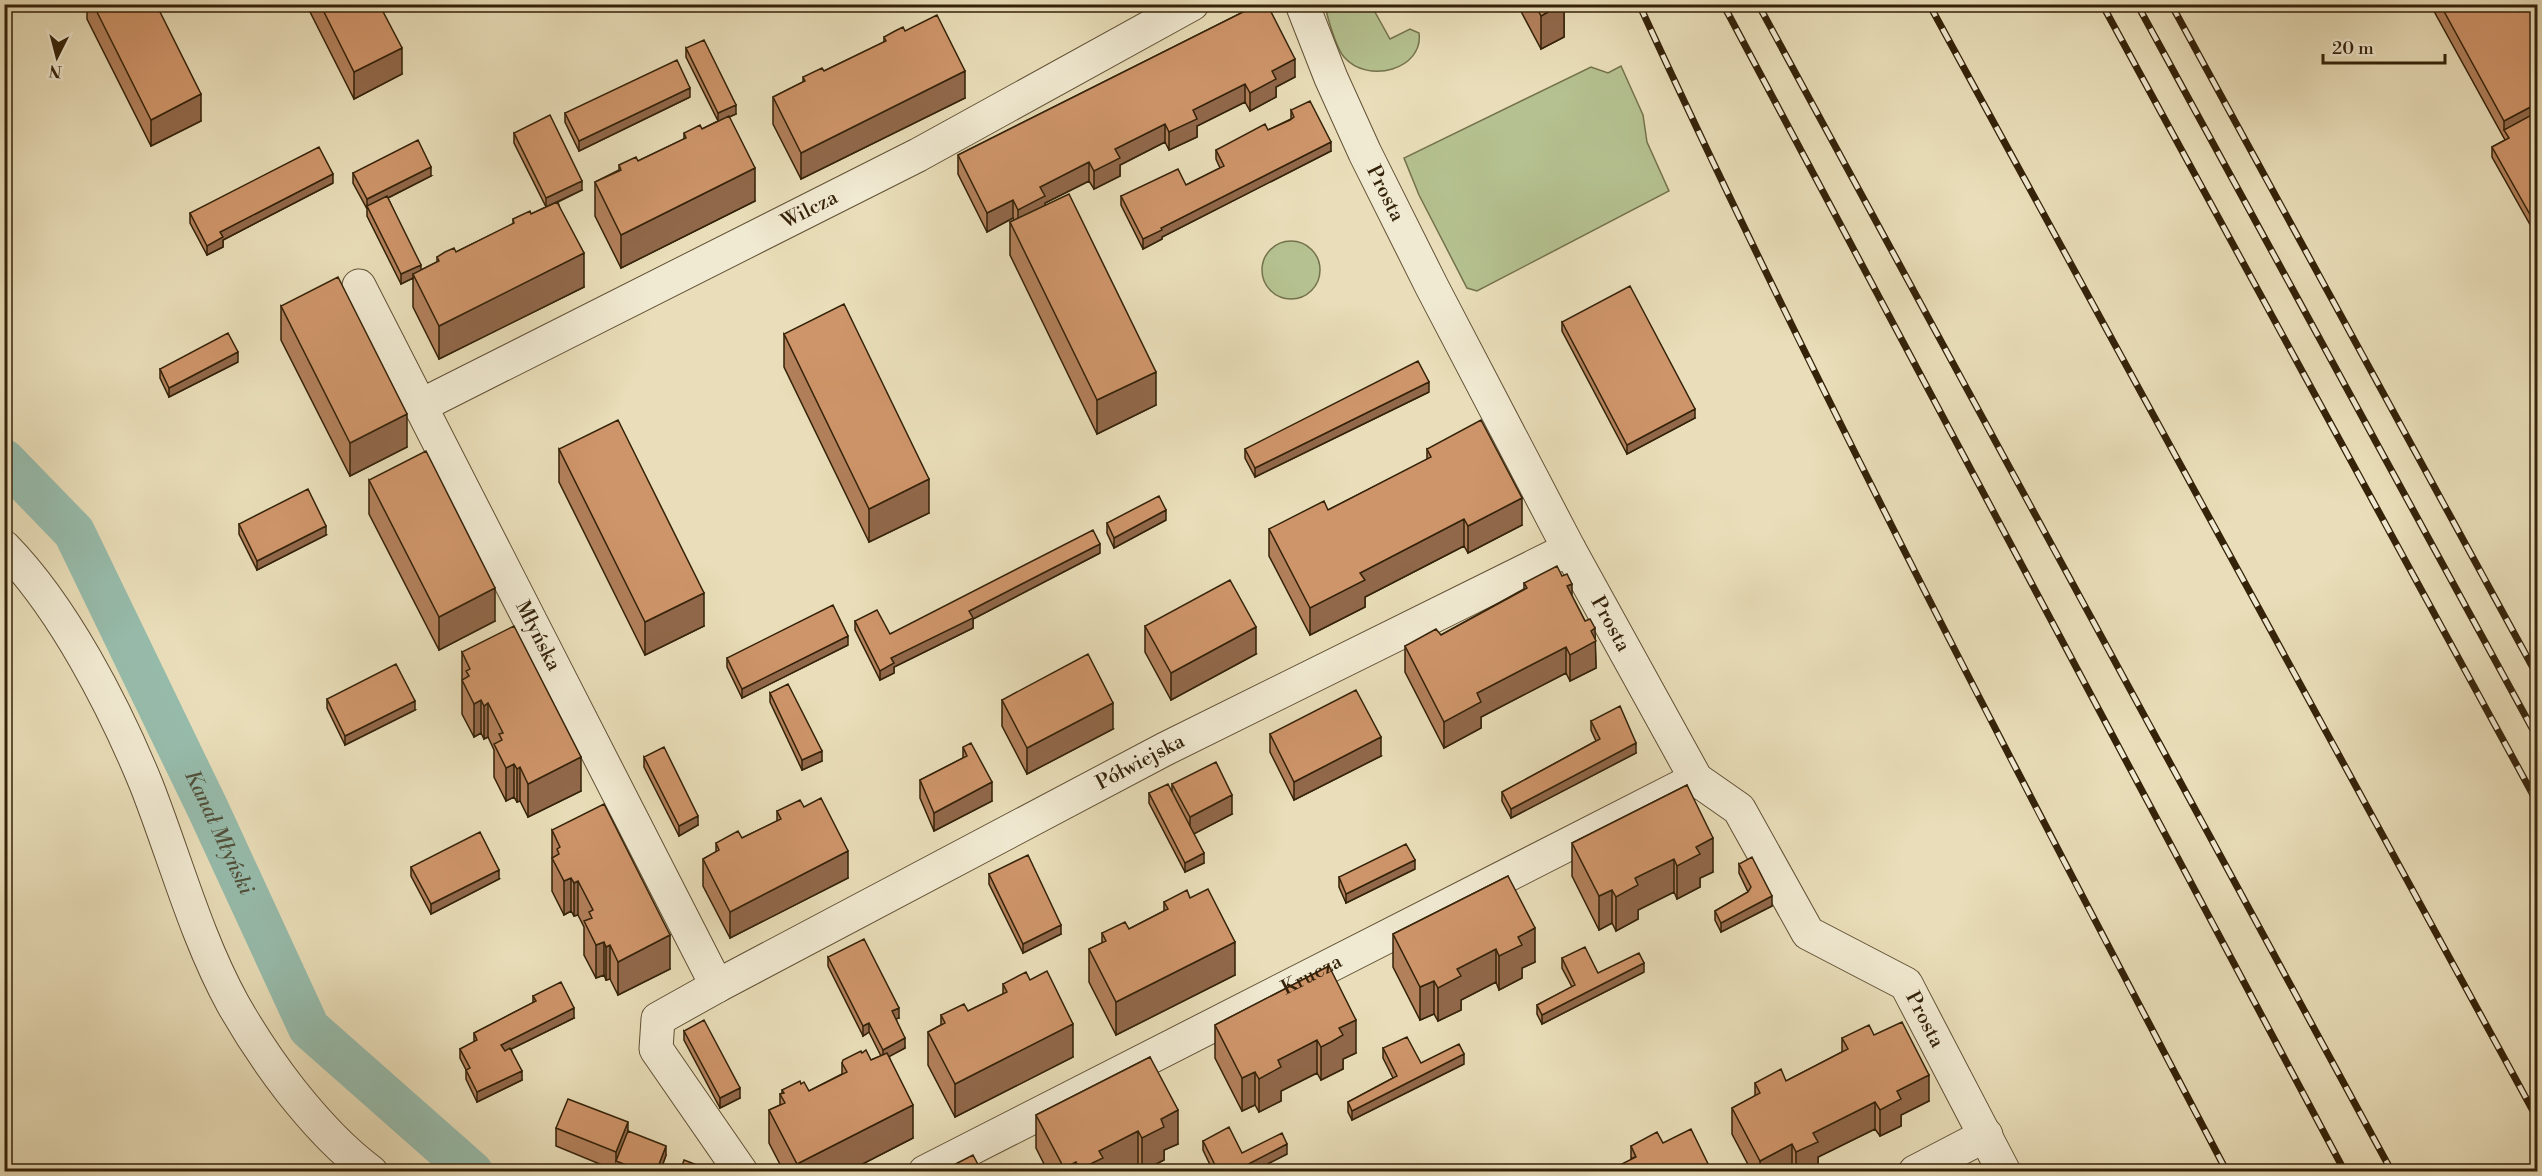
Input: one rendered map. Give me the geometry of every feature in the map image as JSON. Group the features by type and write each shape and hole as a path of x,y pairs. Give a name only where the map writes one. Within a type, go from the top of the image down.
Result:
{"street":[{"name":"Wilcza","path":"422,405 918,155 1192,4"},
{"name":"Prosta","path":"1302,4 1331,78 1365,153 1432,287 1569,549 1696,779 1739,809 1808,933 1906,984 2004,1172"},
{"name":"Młyńska","path":"359,286 422,405 717,986"},
{"path":"4,547 49,600 122,732 145,783 208,949 232,1004 272,1065 308,1113 371,1172"},
{"name":"Półwiejska","path":"741,1172 656,1049 658,1019 1165,749 1569,549"},
{"name":"Krucza","path":"925,1172 1696,779"},
{"path":"1915,1172 1986,1135"}],"green space":[{"path":"1325,5 1371,5 1390,39 1410,29 1419,33 1418,46 1413,56 1404,64 1380,71 1367,70 1354,65 1344,57 1338,47"},
{"path":"1621,66 1643,115 1647,142 1669,191 1477,291 1467,288 1419,195 1404,158 1591,67 1608,73"},
{"path":"1291,241 1307,246 1315,254 1320,270 1315,286 1307,294 1291,299 1275,294 1267,286 1262,270 1267,254 1275,246"}],"building":[{"path":"93,4 156,4 201,94 151,120"},
{"path":"320,4 379,4 402,48 354,72"},
{"path":"1259,4 1267,4 1295,59 1272,71 1276,79 1250,93 1245,84 1193,110 1197,119 1169,132 1165,124 1115,149 1120,158 1094,171 1089,162 1040,187 1045,196 1018,210 1013,200 987,213 958,155"},
{"path":"1535,4 1562,4 1541,16"},
{"path":"2440,4 2538,4 2538,103 2504,121"},
{"path":"937,15 965,71 801,153 773,97 805,81 803,77 822,68 824,71 886,41 884,37 903,27 905,31"},
{"path":"704,40 736,105 718,113 686,48"},
{"path":"677,60 690,88 579,141 565,113"},
{"path":"1310,101 1331,142 1143,239 1121,196 1178,169 1186,185 1224,166 1216,150 1265,124 1268,130 1290,120 1294,117 1291,110"},
{"path":"2537,112 2538,215 2532,218 2492,147 2509,138 2504,130"},
{"path":"550,115 582,181 546,198 514,133"},
{"path":"729,116 755,168 621,235 595,182 621,170 619,165 636,157 638,161 686,138 684,133 700,125 702,129"},
{"path":"418,140 431,167 367,199 353,173"},
{"path":"319,147 333,174 220,232 223,237 207,246 190,213"},
{"path":"1069,194 1156,372 1097,400 1010,222"},
{"path":"387,196 421,265 401,274 367,206"},
{"path":"557,202 584,253 439,326 413,274 439,261 437,257 445,252 454,248 456,252 514,223 513,219 530,211 531,214"},
{"path":"338,277 407,414 350,443 281,306"},
{"path":"1630,286 1695,409 1627,445 1562,322"},
{"path":"844,304 929,479 869,509 784,334"},
{"path":"228,333 238,352 169,388 160,369"},
{"path":"1418,361 1429,382 1255,468 1245,449"},
{"path":"618,420 704,593 645,622 559,449"},
{"path":"1481,420 1522,498 1468,526 1464,519 1360,573 1365,580 1310,608 1269,529 1324,501 1328,510 1431,457 1427,449"},
{"path":"426,451 495,588 439,617 369,480"},
{"path":"308,489 326,526 257,561 239,524"},
{"path":"1159,496 1166,510 1114,538 1107,523"},
{"path":"1093,530 1100,544 969,611 973,618 891,658 894,663 880,671 855,621 877,610 890,634"},
{"path":"1557,566 1562,576 1567,574 1572,584 1567,586 1585,621 1590,619 1595,628 1591,631 1596,641 1570,655 1566,647 1477,693 1481,702 1444,722 1405,646 1436,629 1441,635 1527,588 1524,583"},
{"path":"1230,580 1256,627 1171,673 1145,626"},
{"path":"833,605 848,636 742,689 727,658"},
{"path":"514,626 581,757 528,784 520,767 517,769 514,764 506,768 494,744 502,740 499,734 503,733 488,703 484,706 481,700 474,704 462,680 469,676 466,671 470,669 462,652"},
{"path":"1088,654 1113,703 1027,748 1002,700"},
{"path":"396,664 415,701 345,736 327,699"},
{"path":"788,684 822,751 802,760 770,693"},
{"path":"1356,690 1381,737 1294,782 1270,734"},
{"path":"1620,706 1636,743 1511,809 1502,792 1600,739 1591,721"},
{"path":"971,743 992,782 934,813 920,780 967,756 963,747"},
{"path":"664,747 698,816 679,826 644,757"},
{"path":"1216,762 1232,795 1190,817 1172,784"},
{"path":"1168,784 1204,853 1185,863 1149,793"},
{"path":"1687,785 1713,838 1696,847 1700,854 1677,866 1674,859 1635,878 1638,885 1616,897 1612,890 1599,896 1572,843"},
{"path":"821,798 848,851 730,912 703,859 719,850 716,843 738,831 742,838 781,819 777,811 800,800 804,807"},
{"path":"604,804 670,935 618,962 610,945 606,947 604,942 596,945 584,921 592,918 589,912 593,910 578,881 574,883 571,878 564,881 552,858 559,854 557,849 560,847 552,830"},
{"path":"480,832 499,870 431,904 411,867"},
{"path":"1406,844 1415,860 1346,894 1339,877"},
{"path":"1028,855 1061,925 1023,944 989,874"},
{"path":"1752,857 1772,896 1721,923 1715,911 1748,892 1751,887 1739,864"},
{"path":"1508,876 1535,928 1518,937 1522,945 1499,956 1496,949 1457,969 1461,976 1438,988 1434,981 1420,987 1393,934"},
{"path":"1208,889 1235,942 1116,1002 1089,949 1106,941 1102,933 1125,922 1129,929 1168,909 1164,902 1187,890 1190,898"},
{"path":"864,939 899,1008 892,1011 905,1038 883,1050 869,1023 863,1026 828,957"},
{"path":"1585,947 1598,973 1639,953 1644,963 1542,1015 1537,1005 1575,985 1562,958"},
{"path":"1329,966 1356,1020 1339,1028 1343,1035 1331,1042 1321,1047 1317,1040 1278,1060 1281,1067 1259,1079 1255,1072 1242,1078 1215,1025"},
{"path":"1047,971 1073,1024 955,1084 928,1032 945,1023 941,1015 964,1004 968,1011 1007,992 1003,984 1026,972 1030,980"},
{"path":"561,982 574,1008 501,1045 505,1051 510,1048 522,1071 477,1092 466,1070 470,1068 460,1049 477,1040 474,1033 536,1001 533,996"},
{"path":"704,1020 740,1088 720,1098 684,1031"},
{"path":"1902,1022 1929,1075 1897,1091 1901,1099 1880,1110 1875,1102 1813,1133 1818,1142 1796,1152 1792,1144 1760,1161 1732,1108 1760,1093 1755,1083 1781,1069 1786,1081 1848,1049 1842,1038 1869,1025 1874,1035"},
{"path":"1407,1037 1421,1063 1459,1044 1464,1054 1352,1111 1348,1102 1397,1076 1383,1048"},
{"path":"866,1050 871,1060 887,1053 913,1105 797,1164 769,1110 785,1103 780,1094 784,1093 782,1090 800,1081 801,1084 804,1082 809,1091 847,1072 842,1063 843,1060"},
{"path":"1150,1057 1178,1110 1161,1119 1164,1127 1142,1138 1138,1131 1099,1151 1103,1158 1080,1169 1076,1162 1064,1168 1036,1115"},
{"path":"568,1099 628,1122 616,1152 556,1128"},
{"path":"1229,1127 1242,1153 1282,1133 1287,1144 1233,1172 1207,1172 1216,1167 1203,1141"},
{"path":"1691,1129 1712,1172 1606,1172 1636,1157 1631,1146 1657,1132 1663,1143"},
{"path":"628,1131 666,1146 656,1172 644,1172 616,1161"},
{"path":"973,1155 982,1172 940,1172"},
{"path":"684,1160 715,1172 680,1172"}],"waterway":[{"name":"Kanał Młyński","path":"4,460 74,532 208,809 309,1028 472,1172"}],"railway":[{"path":"1639,4 1779,299 1925,592 2227,1172"},
{"path":"1723,4 2345,1172"},
{"path":"1758,4 2392,1172"},
{"path":"1929,4 2538,1120"},
{"path":"2102,4 2538,804"},
{"path":"2137,4 2538,739"},
{"path":"2171,4 2538,677"}]}
